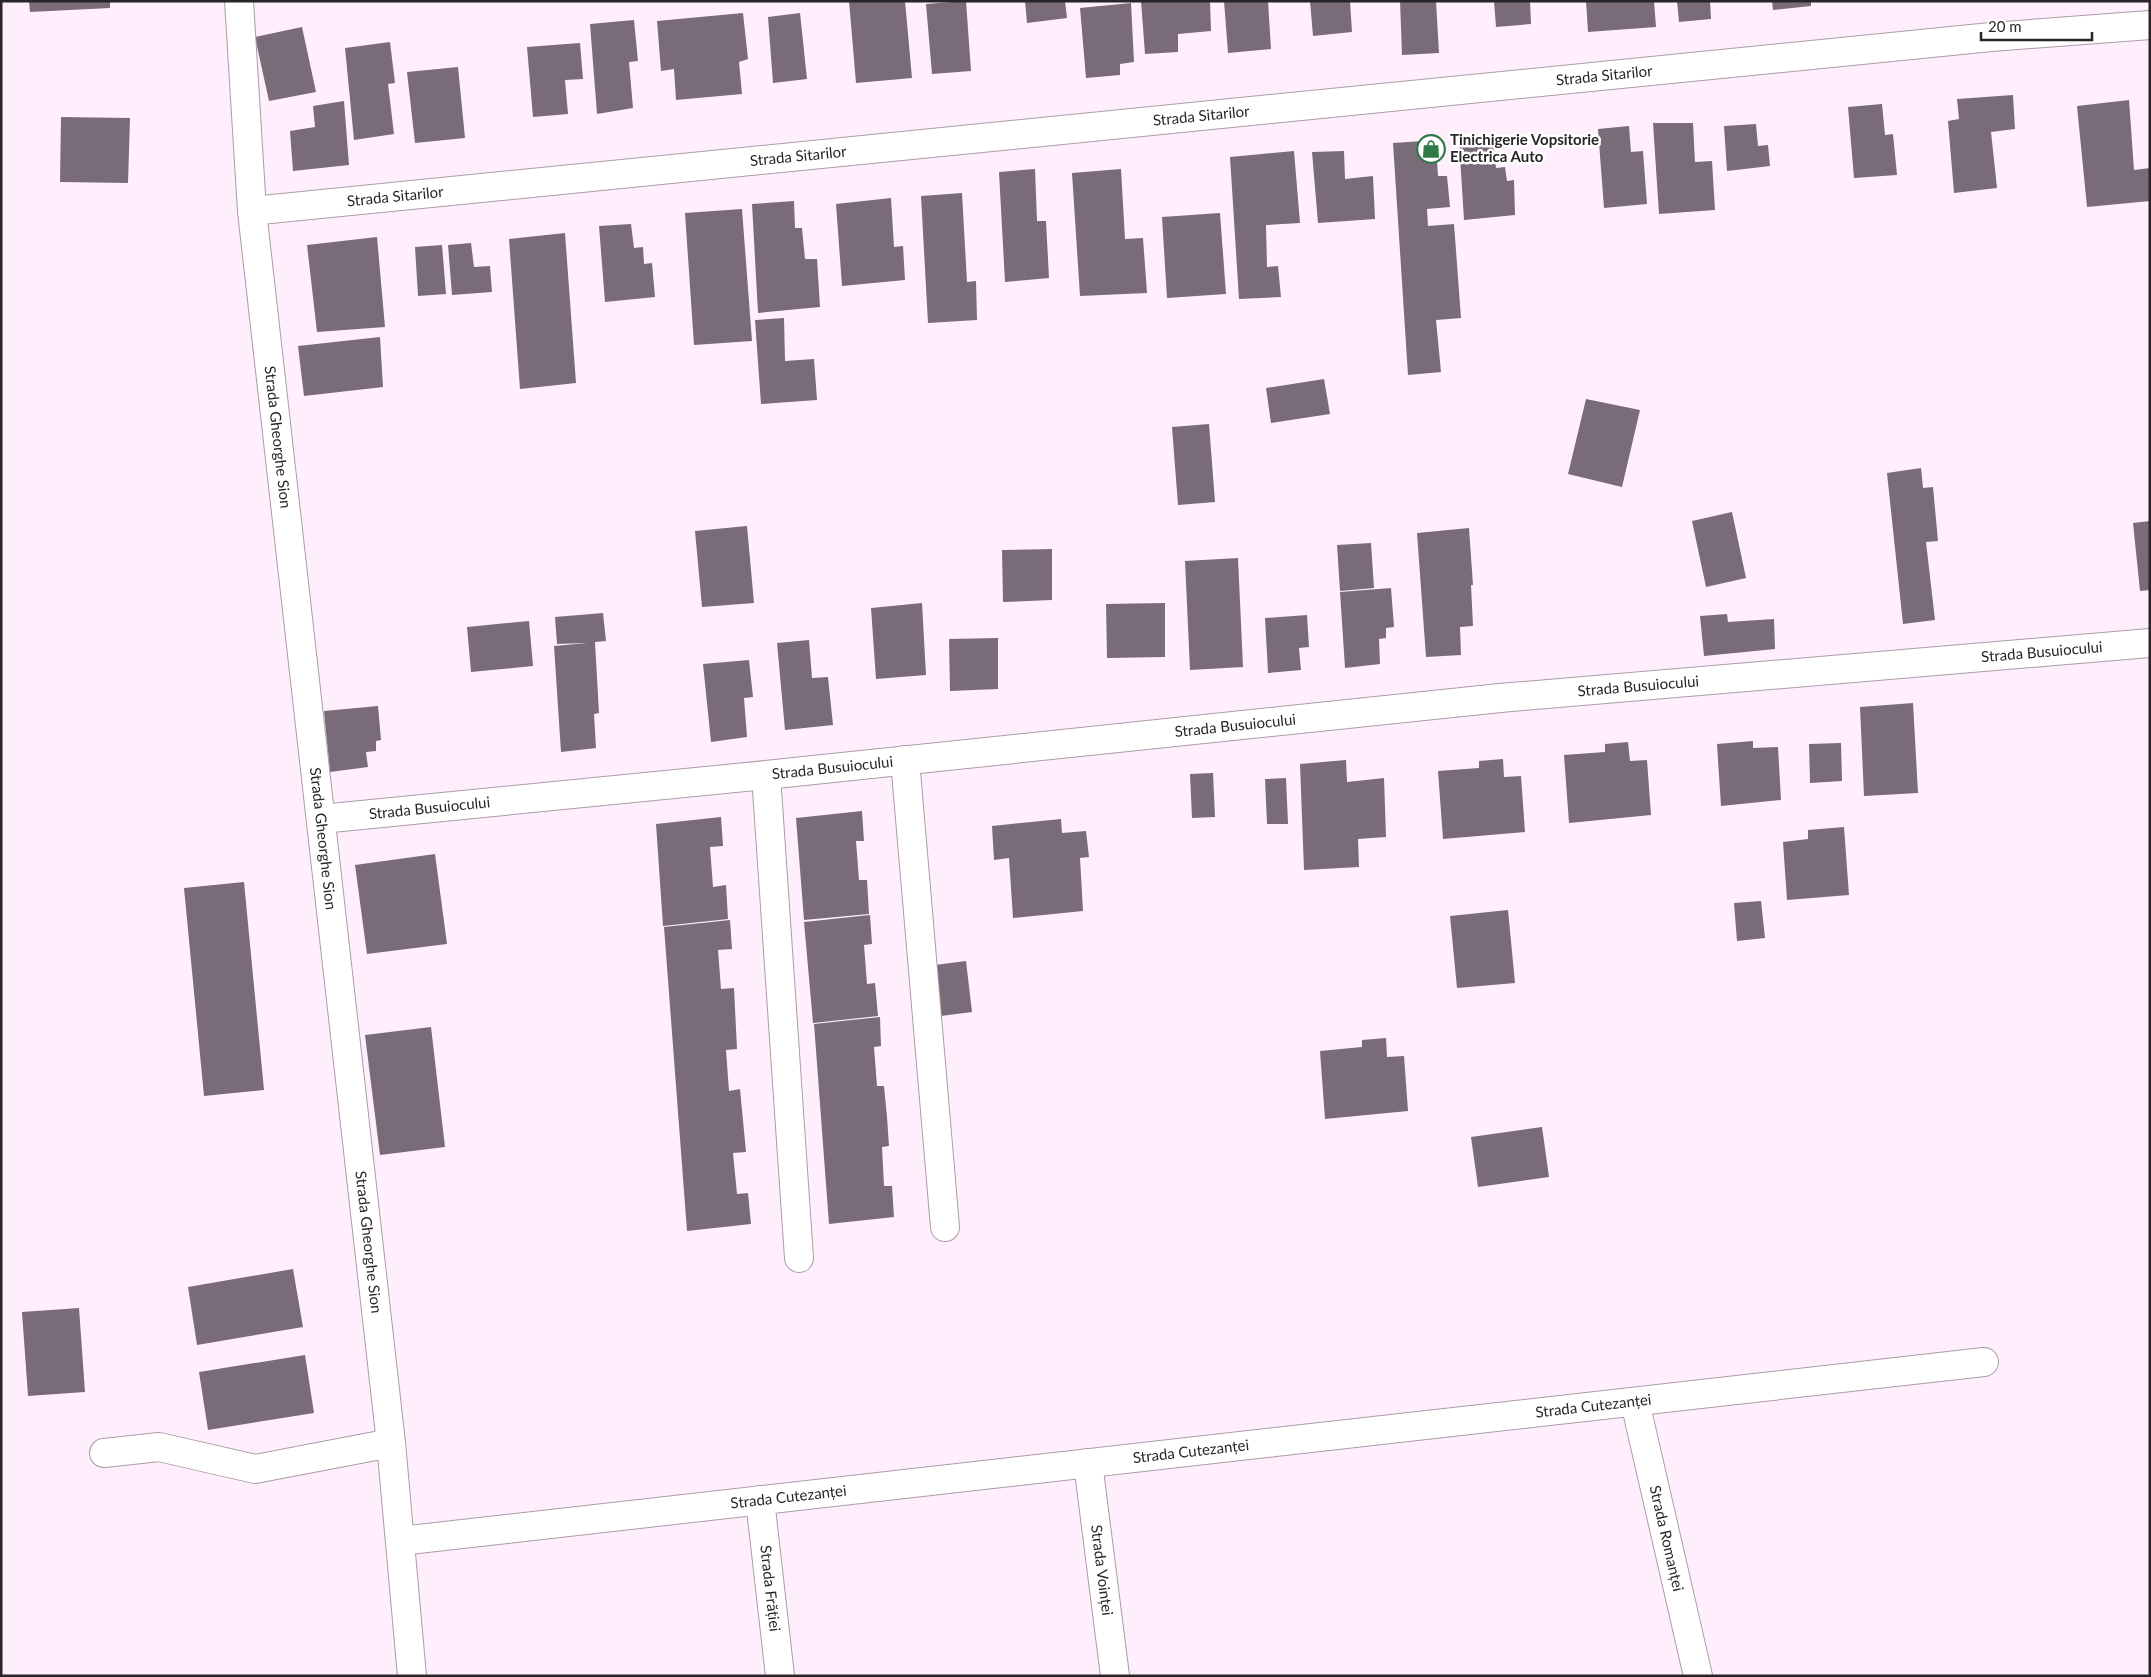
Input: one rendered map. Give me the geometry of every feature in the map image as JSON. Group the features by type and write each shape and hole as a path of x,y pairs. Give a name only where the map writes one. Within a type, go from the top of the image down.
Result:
{"street":[{"name":"Strada Gheorghe Sion","path":"239,1 252,212 392,1443 412,1676"},
{"name":"Strada Sitarilor","path":"252,212 1991,37 2150,25"},
{"name":"Strada Busuiocului","path":"321,819 766,775 1500,698 2150,643"},
{"path":"905,760 945,1226"},
{"path":"766,775 799,1258"},
{"name":"Strada Cutezanței","path":"400,1541 1984,1362"},
{"name":"Strada Romanței","path":"1635,1402 1698,1676"},
{"path":"104,1453 160,1447 255,1469 392,1443"},
{"name":"Strada Voinței","path":"1088,1463 1115,1676"},
{"name":"Strada Frăției","path":"760,1500 780,1676"}],"building":[{"path":"29,1 110,1 110,8 30,12"},
{"path":"849,1 905,1 912,78 856,83"},
{"path":"966,1 971,71 932,74 926,4"},
{"path":"1025,1 1065,1 1067,18 1027,23"},
{"path":"1141,1 1210,1 1211,31 1178,34 1178,52 1145,54"},
{"path":"1224,1 1268,1 1271,49 1228,53"},
{"path":"1310,1 1350,1 1352,32 1313,36"},
{"path":"1400,1 1436,1 1439,53 1402,55"},
{"path":"1494,1 1530,1 1531,24 1496,27"},
{"path":"1586,1 1654,1 1656,27 1588,32"},
{"path":"1677,1 1710,1 1711,19 1679,22"},
{"path":"1772,1 1811,1 1811,6 1773,10"},
{"path":"1131,3 1134,62 1120,64 1120,75 1086,78 1080,8"},
{"path":"743,13 748,59 739,62 742,94 676,100 674,69 661,71 657,21"},
{"path":"800,13 807,79 773,83 768,17"},
{"path":"634,20 638,61 629,62 633,108 597,114 590,24"},
{"path":"302,27 316,92 269,101 255,37"},
{"path":"390,42 395,83 388,84 394,134 354,140 345,48"},
{"path":"580,43 583,79 565,80 568,114 533,117 527,47"},
{"path":"458,67 465,138 415,143 407,72"},
{"path":"2013,95 2015,129 1991,132 1997,188 1954,193 1948,121 1959,119 1957,99"},
{"path":"2129,100 2134,170 2150,168 2150,201 2087,207 2077,106"},
{"path":"344,101 349,165 293,171 290,131 315,127 313,106"},
{"path":"1882,104 1885,135 1893,134 1897,175 1854,178 1848,107"},
{"path":"61,117 130,118 128,183 60,182"},
{"path":"1653,123 1693,123 1695,162 1712,161 1715,210 1659,214"},
{"path":"1756,124 1758,146 1768,145 1770,166 1727,171 1724,126"},
{"path":"1629,126 1631,152 1643,151 1647,204 1604,208 1598,129"},
{"path":"1493,140 1496,168 1505,167 1507,181 1514,180 1515,215 1464,220 1459,141"},
{"path":"1423,141 1425,163 1437,162 1438,176 1447,176 1450,207 1427,209 1428,226 1454,224 1461,318 1436,320 1441,372 1408,375 1393,143"},
{"path":"1294,151 1300,223 1266,225 1267,267 1278,266 1281,297 1239,299 1230,157"},
{"path":"1344,151 1345,179 1373,176 1375,219 1318,223 1312,152"},
{"path":"1035,169 1037,221 1046,221 1049,278 1005,282 999,172"},
{"path":"1121,169 1125,239 1143,238 1147,293 1080,296 1072,173"},
{"path":"962,193 967,282 976,281 977,320 928,323 921,196"},
{"path":"891,198 894,247 903,246 905,280 842,286 836,204"},
{"path":"794,201 795,228 802,228 805,259 817,259 820,307 758,313 752,204"},
{"path":"742,209 752,341 694,345 685,213"},
{"path":"1220,213 1226,294 1167,298 1162,217"},
{"path":"631,224 634,248 643,247 644,264 652,263 655,297 605,302 599,226"},
{"path":"565,233 576,383 520,389 509,239"},
{"path":"377,237 385,327 317,332 307,245"},
{"path":"471,243 474,267 490,266 492,292 452,295 448,245"},
{"path":"442,245 446,294 418,296 415,247"},
{"path":"784,318 785,361 814,359 817,400 761,404 755,320"},
{"path":"380,337 383,387 304,396 298,346"},
{"path":"1324,379 1330,414 1271,423 1266,388"},
{"path":"1586,399 1640,410 1622,487 1568,474"},
{"path":"1209,424 1215,502 1178,505 1172,427"},
{"path":"1921,468 1923,488 1933,487 1938,541 1926,542 1935,620 1903,624 1887,473"},
{"path":"1732,512 1746,578 1706,587 1692,521"},
{"path":"2150,521 2150,590 2140,591 2133,523"},
{"path":"747,526 754,603 702,607 695,531"},
{"path":"1469,528 1473,585 1471,585 1473,626 1460,627 1461,655 1426,657 1417,533"},
{"path":"1371,543 1374,588 1340,591 1337,545"},
{"path":"1052,549 1052,600 1003,602 1002,550"},
{"path":"1238,558 1243,667 1190,670 1185,561"},
{"path":"1391,588 1394,627 1386,628 1386,638 1379,639 1380,664 1345,668 1340,592"},
{"path":"922,603 926,675 876,679 871,608"},
{"path":"1165,603 1165,657 1107,658 1106,604"},
{"path":"603,613 606,641 595,642 599,713 594,714 596,748 561,752 554,646 587,643 557,644 555,617"},
{"path":"1727,614 1728,622 1774,619 1775,649 1704,656 1700,616"},
{"path":"1307,615 1309,647 1299,648 1301,670 1268,673 1265,618"},
{"path":"529,621 533,666 471,672 467,627"},
{"path":"998,638 998,689 950,691 949,639"},
{"path":"809,640 812,678 828,677 833,725 785,730 777,643"},
{"path":"749,660 753,697 744,698 747,737 711,742 703,664"},
{"path":"1913,703 1918,793 1864,796 1860,707"},
{"path":"378,706 381,740 376,741 376,751 366,752 368,767 330,772 324,711"},
{"path":"1753,741 1753,748 1778,747 1781,800 1721,806 1717,744"},
{"path":"1628,742 1630,761 1647,760 1651,815 1569,823 1564,755 1605,752 1605,744"},
{"path":"1841,743 1842,781 1810,783 1809,744"},
{"path":"1503,759 1504,777 1521,776 1525,832 1443,839 1438,771 1479,768 1479,761"},
{"path":"1346,760 1347,782 1384,778 1386,837 1358,839 1359,867 1304,870 1300,764"},
{"path":"1213,773 1215,817 1192,818 1190,774"},
{"path":"1286,778 1288,824 1267,824 1265,779"},
{"path":"862,811 864,841 856,841 859,880 867,880 869,914 804,920 796,818"},
{"path":"721,817 723,846 710,847 713,887 726,885 728,919 663,926 656,824"},
{"path":"1061,819 1062,833 1086,831 1089,857 1080,858 1083,911 1013,918 1009,858 994,860 992,826"},
{"path":"1844,827 1849,895 1787,900 1783,842 1808,839 1808,830"},
{"path":"435,854 447,944 367,954 355,865"},
{"path":"244,882 264,1090 204,1096 184,888"},
{"path":"1761,901 1765,938 1737,941 1734,903"},
{"path":"1508,910 1515,983 1457,988 1450,916"},
{"path":"870,915 872,944 864,945 867,984 875,983 878,1016 813,1023 804,922"},
{"path":"730,920 732,949 718,950 721,989 734,988 737,1049 726,1050 729,1091 740,1089 746,1152 733,1153 737,1194 748,1193 751,1224 687,1231 664,927"},
{"path":"966,961 972,1012 941,1016 935,965"},
{"path":"880,1017 881,1046 874,1047 877,1086 884,1086 887,1117 889,1146 882,1147 884,1186 892,1186 894,1217 829,1224 814,1024"},
{"path":"431,1027 445,1147 380,1155 365,1035"},
{"path":"1386,1038 1387,1057 1404,1056 1408,1111 1325,1119 1320,1051 1362,1047 1362,1040"},
{"path":"1542,1127 1549,1177 1478,1187 1471,1137"},
{"path":"293,1269 303,1327 197,1345 188,1287"},
{"path":"79,1308 85,1392 28,1396 22,1312"},
{"path":"305,1355 314,1413 208,1430 199,1372"}],"place":[{"name":"Tinichigerie Vopsitorie Electrica Auto","path":"1431,149"}]}
